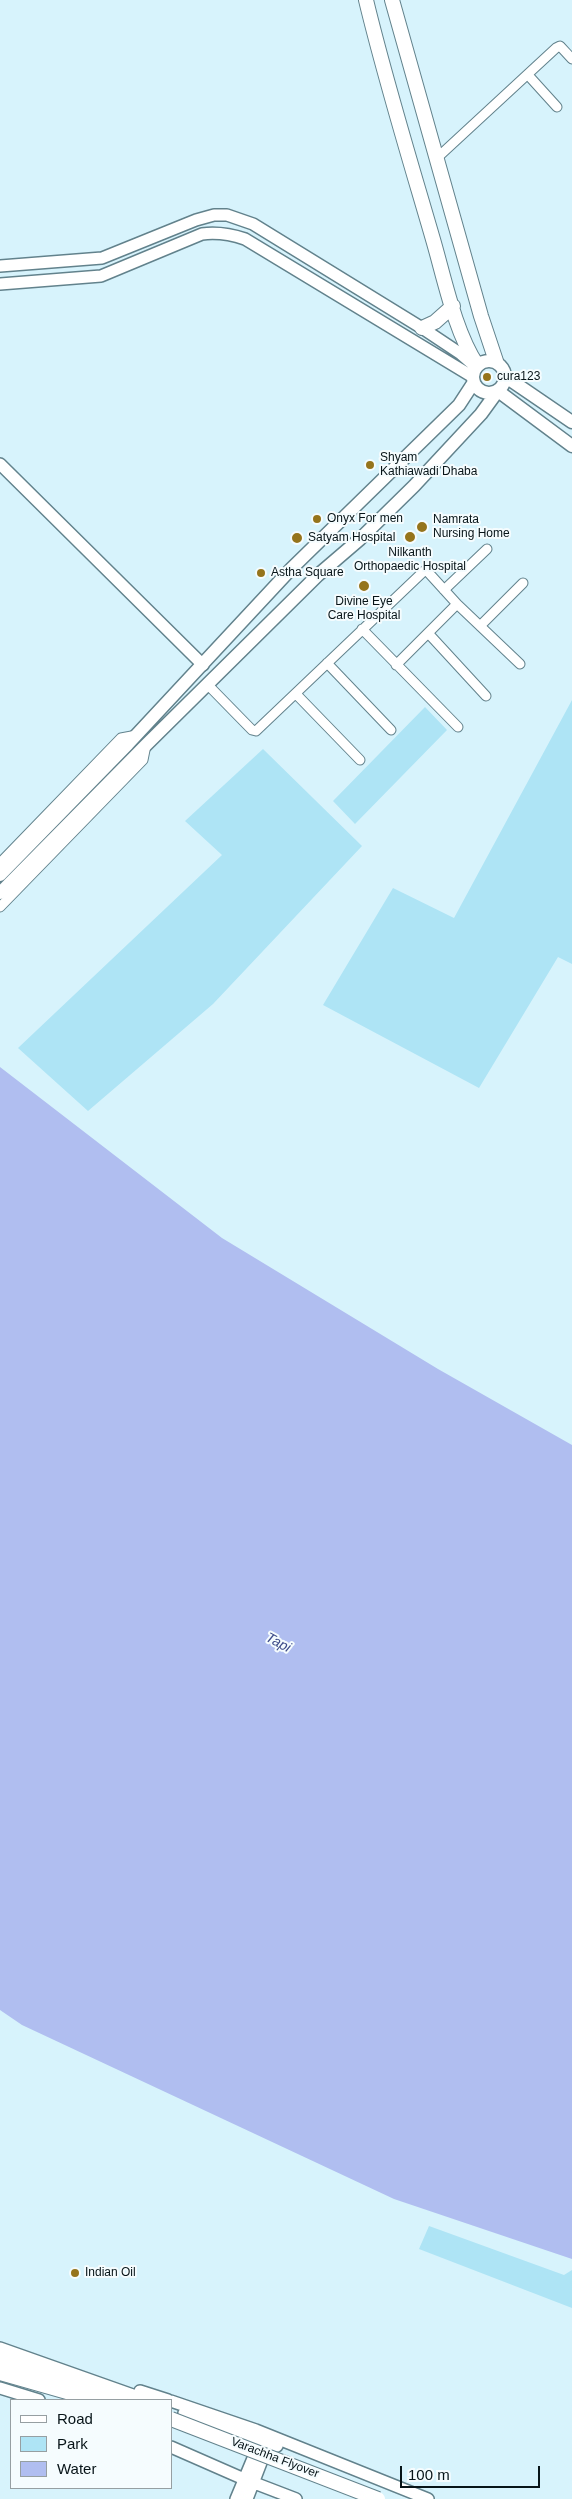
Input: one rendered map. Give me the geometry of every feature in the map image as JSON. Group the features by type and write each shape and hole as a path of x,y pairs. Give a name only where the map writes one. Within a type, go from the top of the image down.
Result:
{"main road":[{"path":"0,893 210,680 318,575 360,539 414,486 481,414 504,384 506,377 504,369 496,361 480,316 392,0"},
{"path":"369,1 383,68 452,306 471,355 481,391 497,391 572,446"},
{"path":"422,328 435,322 452,306"},
{"path":"0,875 137,735 291,569 343,521 458,406 475,373 485,361 496,361"},
{"path":"506,377 572,422"},
{"path":"202,665 210,680"},
{"path":"0,2359 118,2399"},
{"path":"0,2373 91,2399"},
{"name":"Varachha Flyover","path":"172,2419 378,2499"},
{"name":"Varachha Flyover","path":"172,2428 357,2499"}],"street":[{"path":"437,158 556,48 560,46 572,59"},
{"path":"528,75 557,107"},
{"path":"0,266 102,258 196,220 227,215 253,224 422,328 475,373"},
{"path":"0,284 101,276 194,236 217,232 245,238 362,309 475,373"},
{"path":"362,309 370,296"},
{"path":"0,464 202,665"},
{"path":"444,590 487,549"},
{"path":"210,680 254,731 296,694 420,573 427,571 457,604 520,664"},
{"path":"480,626 523,583"},
{"path":"396,665 457,604"},
{"path":"362,629 458,727"},
{"path":"428,633 486,696"},
{"path":"327,663 391,730"},
{"path":"296,694 360,760"},
{"path":"0,863 121,738 137,735"},
{"path":"0,907 144,760 146,744"},
{"path":"0,2348 144,2399"},
{"path":"102,2384 116,2384 164,2399"},
{"path":"0,2388 36,2399"},
{"path":"172,2402 256,2430 428,2499"},
{"path":"172,2409 285,2449 411,2499"},
{"path":"246,2499 249,2481 265,2442"},
{"path":"172,2447 296,2499"},
{"path":"236,2499 249,2481"}],"green space":[{"path":"572,700 572,964 558,957 479,1088 323,1005 393,888 454,918"},
{"path":"425,707 447,730 355,824 333,801"},
{"path":"263,749 362,846 213,1004 88,1111 18,1048 222,855 185,821"},
{"path":"429,2226 564,2275 572,2270 572,2308 419,2249"}],"water":[{"name":"Tapi","path":"0,1067 222,1238 438,1369 572,1445 572,2259 394,2199 22,2025 0,2010"}],"place":[{"name":"cura123","path":"487,377"},
{"name":"Shyam Kathiawadi Dhaba","path":"370,465"},
{"name":"Onyx For men","path":"317,519"},
{"name":"Namrata Nursing Home","path":"422,527"},
{"name":"Nilkanth Orthopaedic Hospital","path":"410,537"},
{"name":"Satyam Hospital","path":"297,538"},
{"name":"Astha Square","path":"261,573"},
{"name":"Divine Eye Care Hospital","path":"364,586"},
{"name":"Indian Oil","path":"75,2273"}]}
